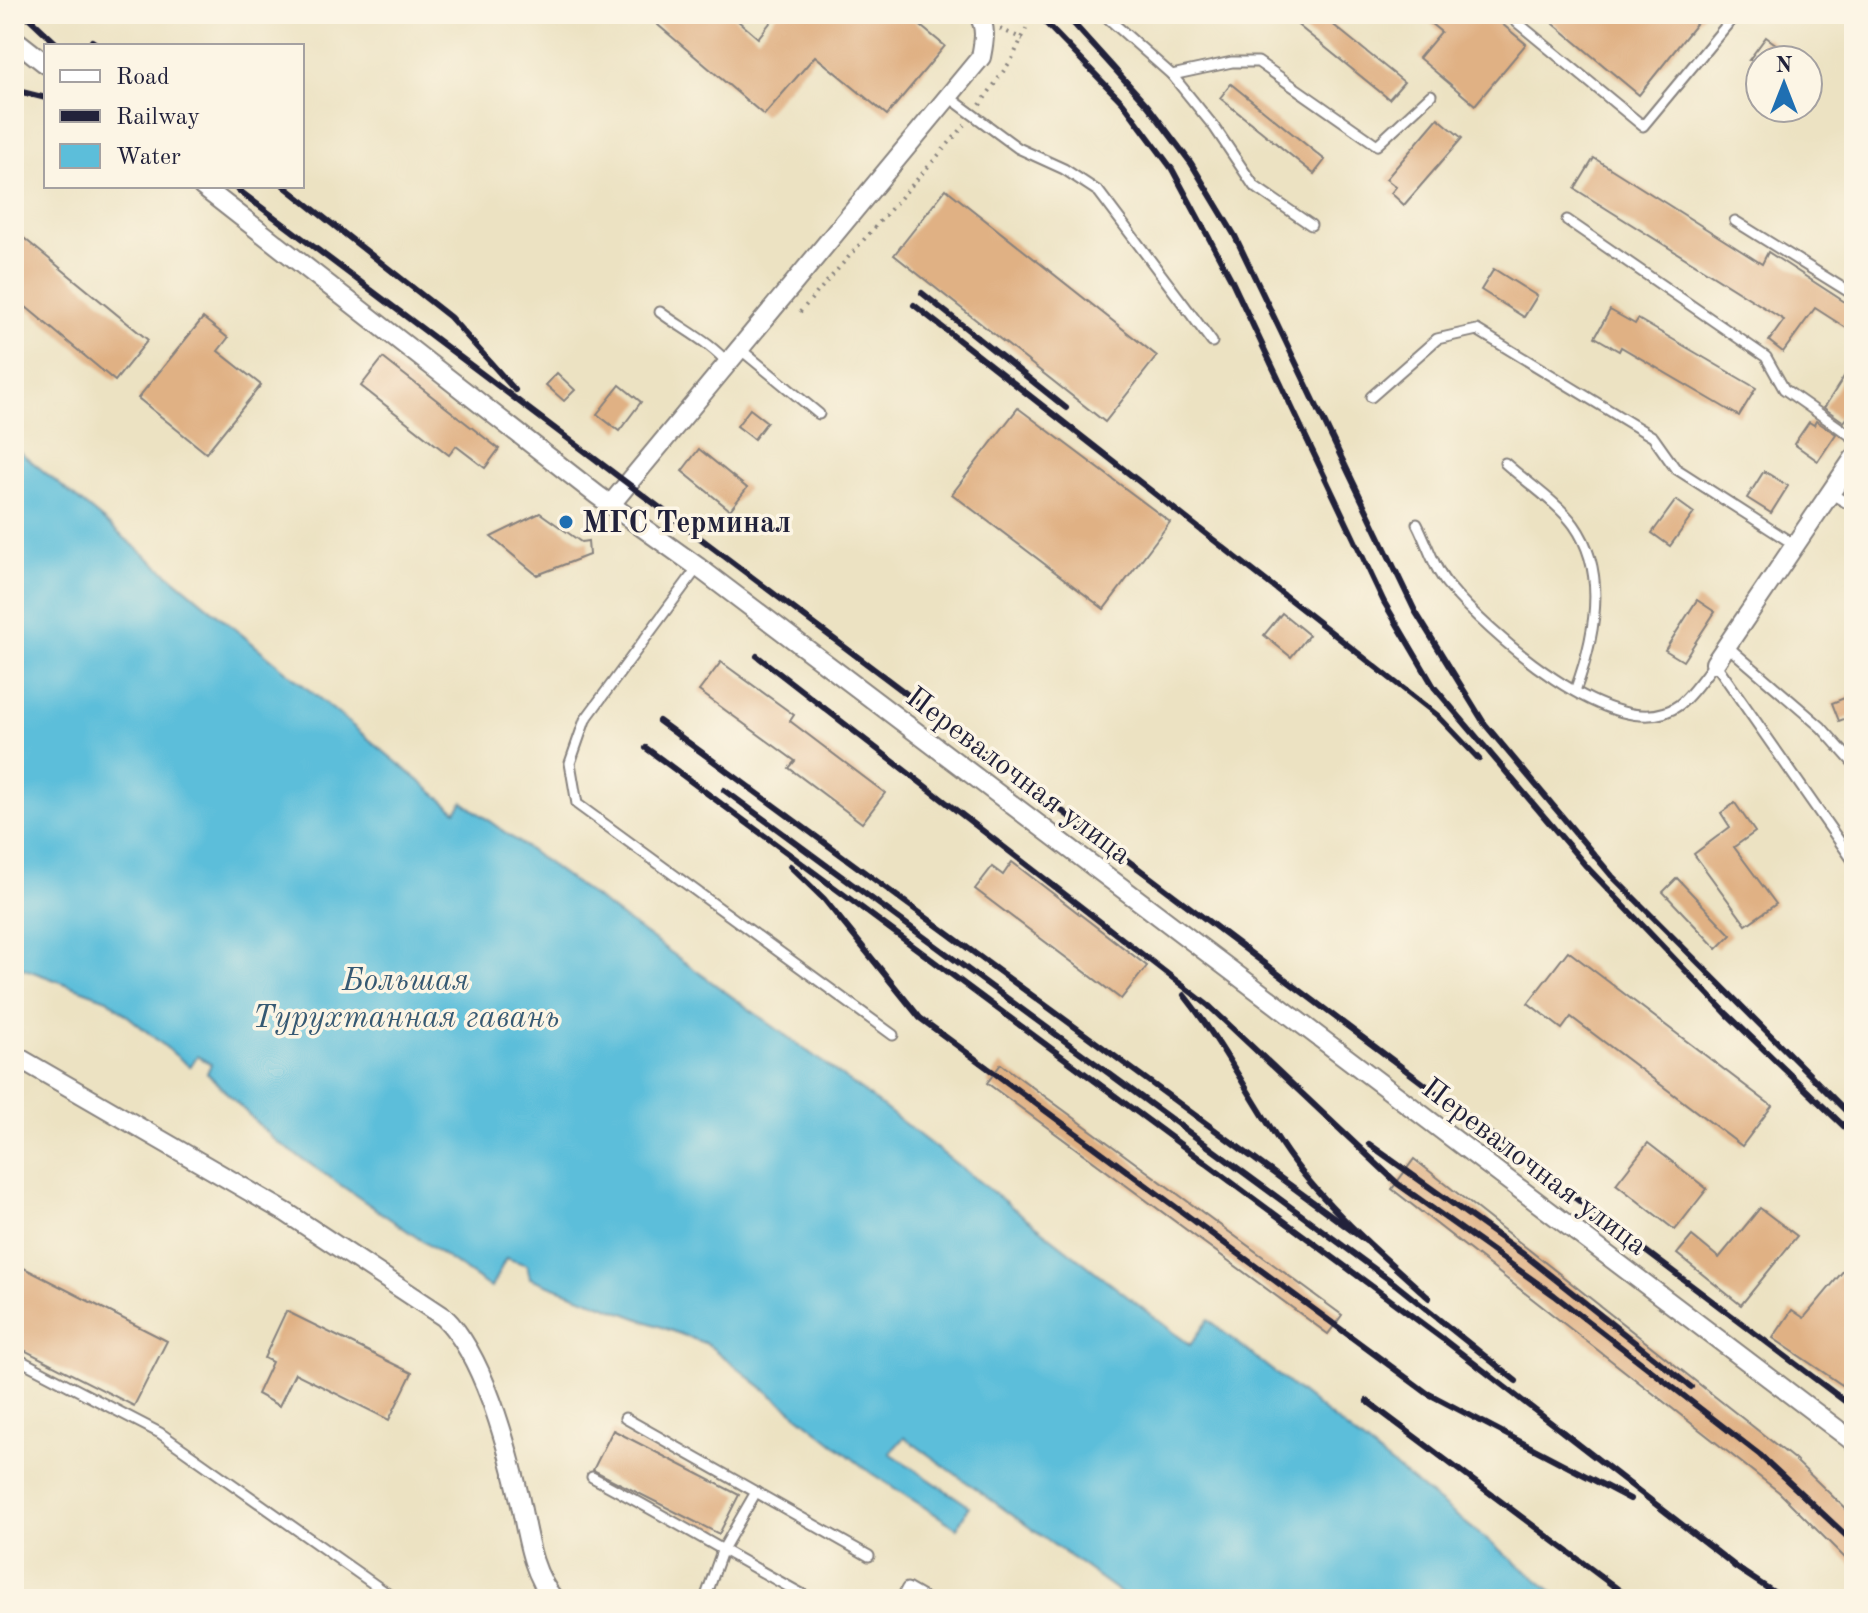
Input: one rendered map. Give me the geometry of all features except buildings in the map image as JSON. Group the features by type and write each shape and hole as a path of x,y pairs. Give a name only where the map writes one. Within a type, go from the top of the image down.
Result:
{"street":[{"path":"611,504 981,57 985,37 984,23 978,14"},
{"path":"14,39 44,62"},
{"name":"Перевалочная улица","path":"205,188 611,504 1854,1442"},
{"path":"1715,663 1854,458"},
{"path":"14,1055 287,1213 444,1317 461,1333 478,1366 518,1493 539,1577 554,1599"}],"lane":[{"path":"1103,14 1172,75 1215,128 1254,186 1311,225"},
{"path":"1507,14 1643,126 1736,14"},
{"path":"1172,75 1232,62 1258,62 1377,145 1431,95"},
{"path":"949,97 1018,148 1064,169 1099,192 1212,342"},
{"path":"1567,220 1766,357 1784,389 1854,438"},
{"path":"1735,221 1854,295"},
{"path":"660,312 704,345 734,356 819,414"},
{"path":"1371,397 1437,339 1477,330 1653,437 1675,468 1795,545"},
{"path":"1505,463 1574,525 1591,565 1597,610 1587,657 1575,691"},
{"path":"1830,493 1854,507"},
{"path":"1417,524 1446,583 1524,660 1619,713 1653,714 1678,706 1715,663 1854,862"},
{"path":"698,567 585,720 570,763 577,804 893,1035"},
{"path":"1727,646 1811,717 1854,764"},
{"path":"14,1357 160,1433 395,1599"},
{"path":"625,1418 869,1556"},
{"path":"592,1477 684,1525 722,1551 811,1599"},
{"path":"705,1599 722,1551 756,1492"},
{"path":"901,1599 907,1588 926,1599"}],"path":[{"path":"800,312 973,116 1012,59 1033,14"}],"water":[{"name":"Большая Турухтанная гавань","path":"14,447 456,811 463,802 861,1090 1190,1345 1208,1320 1562,1599 1129,1599 904,1437 890,1453 969,1506 957,1528 871,1473 707,1344 530,1278 527,1265 506,1258 491,1288 272,1138 207,1073 211,1064 197,1056 190,1067 107,999 14,965"}],"railway":[{"path":"25,14 57,44"},
{"path":"1037,14 1123,103 1172,169 1231,279 1384,602 1434,687 1586,866 1727,1014 1854,1136"},
{"path":"1065,14 1148,106 1191,163 1235,236 1415,611 1484,723 1612,876 1854,1119"},
{"path":"92,41 96,44"},
{"path":"14,90 44,98"},
{"path":"236,188 1854,1408"},
{"path":"287,188 450,317 515,390"},
{"path":"922,293 1066,408"},
{"path":"914,305 1437,715 1479,759"},
{"path":"757,656 1209,1006 1398,1184 1554,1295 1760,1455 1854,1543"},
{"path":"659,721 1366,1241"},
{"path":"646,748 1443,1339 1743,1572"},
{"path":"724,790 1395,1284 1516,1381"},
{"path":"790,866 824,899 920,1018 1427,1393 1630,1499"},
{"path":"1184,995 1303,1173 1354,1229 1429,1298"},
{"path":"1369,1144 1526,1256 1691,1387"},
{"path":"1367,1401 1631,1599"},
{"path":"1734,1566 1784,1599"}],"place":[{"name":"МГС Терминал","path":"566,522"}]}
